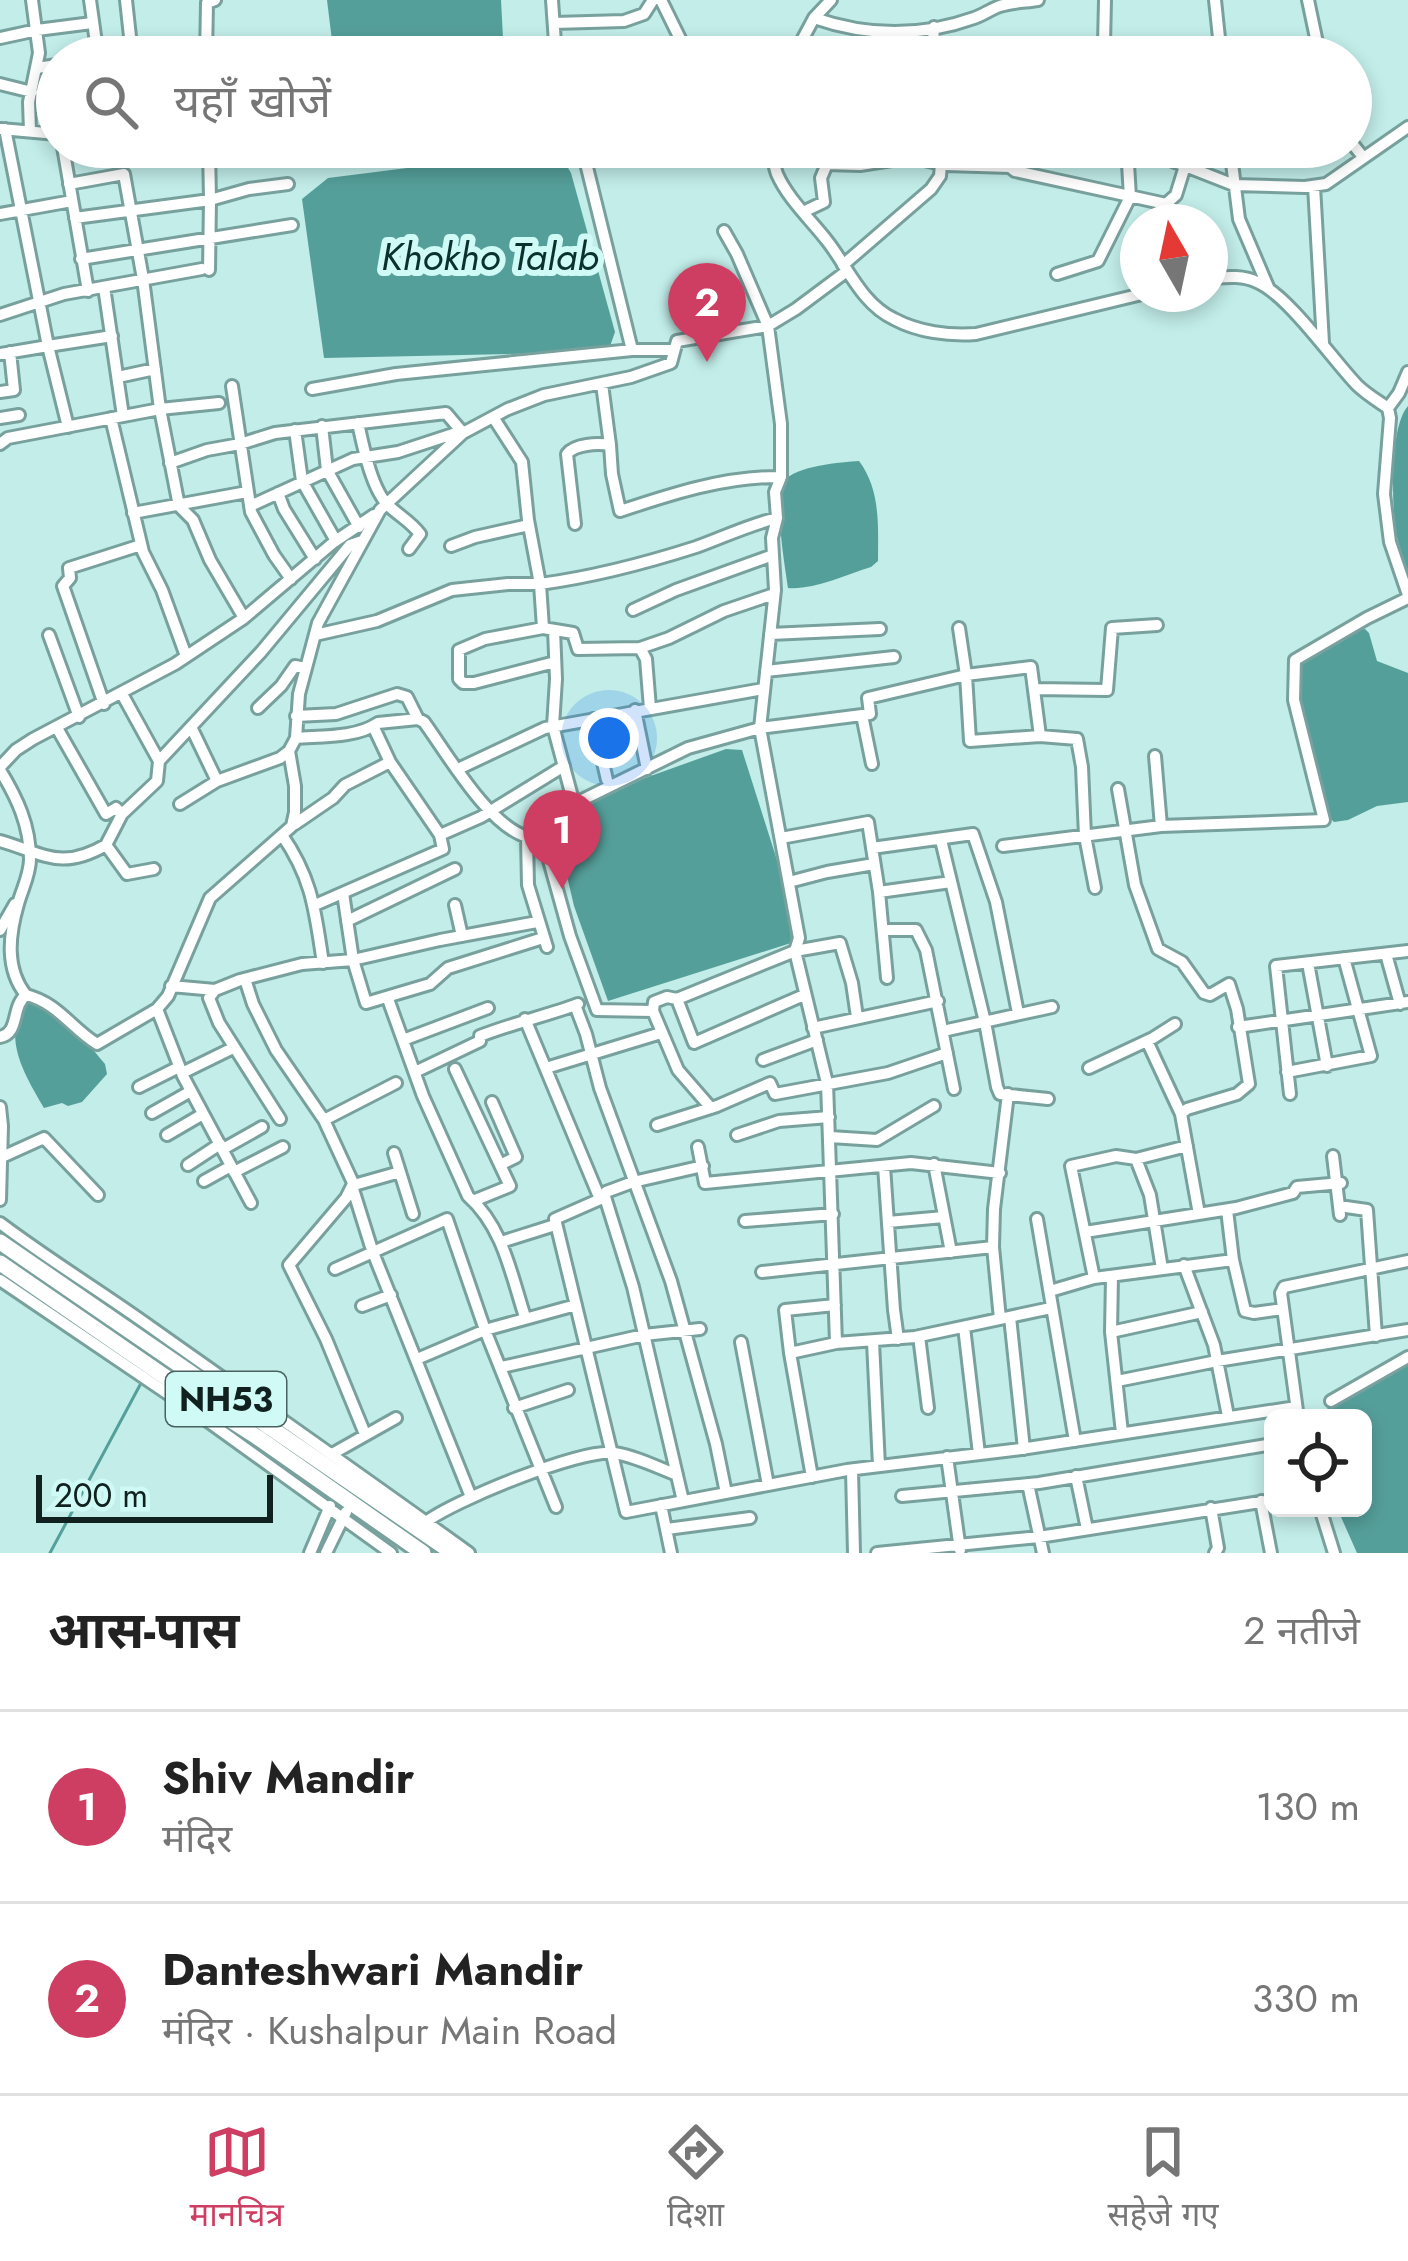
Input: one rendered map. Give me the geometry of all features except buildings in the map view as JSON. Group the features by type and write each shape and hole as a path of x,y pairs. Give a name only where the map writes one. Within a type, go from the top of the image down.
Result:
{"highway":[{"name":"NH53","path":"0,1242 453,1553"},
{"name":"NH53","path":"0,1263 332,1501 423,1553"}],"street":[{"path":"32,0 37,36"},
{"path":"90,0 94,36"},
{"path":"126,0 130,36"},
{"path":"207,36 207,3 215,0"},
{"path":"552,0 555,36"},
{"path":"554,23 624,21 644,14 657,0 678,36"},
{"path":"805,36 831,0"},
{"path":"814,18 890,34 974,18 1004,4 1038,0"},
{"path":"1105,0 1106,36"},
{"path":"1215,0 1219,36"},
{"path":"1308,0 1316,36"},
{"path":"0,38 92,23"},
{"path":"933,36 934,27"},
{"path":"30,131 29,102 36,73"},
{"path":"0,84 32,92"},
{"path":"1372,151 1408,127"},
{"path":"36,132 3,129 68,427"},
{"path":"66,168 88,291"},
{"path":"0,315 64,294 206,269 209,168"},
{"path":"587,168 632,350"},
{"path":"776,168 868,299 892,319 958,336 1120,300"},
{"path":"803,212 824,202 821,178 825,168"},
{"path":"391,762 345,785 307,813 210,898 157,1009 97,1044 79,1033 53,1005 21,989 10,946 11,929 31,863 30,851 20,805 0,768 16,750 122,694 244,618 383,507 464,433 544,395 671,363 677,341 768,326 796,309 931,189 941,168"},
{"path":"1012,168 1166,204 1176,195 1184,168"},
{"path":"1058,274 1098,261 1130,197 1128,168"},
{"path":"1190,168 1234,185 1270,188 1326,184 1348,168"},
{"path":"1232,168 1239,220 1268,288"},
{"path":"69,184 124,174 179,506 193,520 244,618"},
{"path":"75,218 288,184"},
{"path":"1314,186 1323,345"},
{"path":"0,214 72,201"},
{"path":"81,259 292,225"},
{"path":"724,231 768,326 781,424 781,477 775,492 777,518 772,538 774,594 760,728 799,938 795,951 827,1083 836,1343"},
{"path":"1003,846 1161,826 1324,820 1294,700 1295,660 1408,596 1390,542 1384,494 1390,418 1388,408 1358,386 1268,288 1253,280 1228,277"},
{"path":"104,287 118,377 117,417 133,513 141,545 186,656"},
{"path":"0,392 14,390 5,353 112,336"},
{"path":"312,389 396,374 673,350"},
{"path":"118,377 155,369"},
{"path":"1388,408 1406,379"},
{"path":"602,384 620,512 700,488 781,477"},
{"path":"232,386 250,506 291,579"},
{"path":"0,444 117,417 219,403"},
{"path":"170,463 296,430 446,412 464,433"},
{"path":"0,418 19,415"},
{"path":"493,417 522,462 555,662 553,726 574,803"},
{"path":"358,423 383,507 417,528 420,537 410,549"},
{"path":"322,426 327,470 358,527"},
{"path":"296,430 302,481 336,541"},
{"path":"250,506 365,456 464,433"},
{"path":"575,524 567,454 599,443 610,445"},
{"path":"133,513 247,492"},
{"path":"278,493 315,559"},
{"path":"180,804 217,781 289,751 296,738 296,716 318,623 383,507"},
{"path":"315,635 377,621 452,590 582,579 700,546 746,525 777,518"},
{"path":"451,546 529,525"},
{"path":"159,761 350,545 362,541"},
{"path":"104,704 63,586 70,578 69,568 141,545"},
{"path":"633,610 773,555"},
{"path":"555,662 463,683 459,650 485,639 548,629 573,633 578,649 640,648 774,594"},
{"path":"1034,688 1106,690 1112,628 1157,625"},
{"path":"959,628 970,741 1040,736 1077,740 1085,836 1095,888"},
{"path":"770,634 880,629"},
{"path":"49,635 79,717"},
{"path":"640,648 646,659 650,708"},
{"path":"766,671 894,658"},
{"path":"258,707 295,666 306,668"},
{"path":"526,837 574,803 688,748 760,728 870,714 868,698 966,675 1031,667 1040,736"},
{"path":"458,769 553,726 764,689"},
{"path":"0,841 71,860 106,845 122,814 158,781 159,761 122,694"},
{"path":"296,716 336,714 398,694 407,697 418,719"},
{"path":"634,710 647,769"},
{"path":"862,715 872,764"},
{"path":"296,738 340,735 378,723 418,719 489,812 526,837"},
{"path":"593,719 607,780"},
{"path":"57,728 106,814 116,808 122,814"},
{"path":"315,905 443,849 440,836 374,728"},
{"path":"192,729 217,781"},
{"path":"289,751 296,812 287,831 315,905 322,963"},
{"path":"1155,756 1161,826"},
{"path":"440,836 564,766"},
{"path":"1118,789 1135,885 1158,949 1182,962 1204,993 1210,995 1229,984 1237,1009 1249,1084 1237,1094 1187,1108 1181,1114"},
{"path":"781,838 868,822 887,978"},
{"path":"539,828 569,936 597,1010 653,1011"},
{"path":"872,848 973,834 995,902 1018,1013"},
{"path":"343,893 353,960 366,1003 388,999 430,984 448,968 544,943 528,885 526,837"},
{"path":"941,840 986,1022 997,1087 1000,1094 1048,1099"},
{"path":"106,845 127,874 154,869"},
{"path":"789,882 874,864"},
{"path":"347,921 455,869"},
{"path":"879,892 951,882"},
{"path":"0,930 25,885"},
{"path":"454,905 461,936"},
{"path":"171,986 214,990 302,964 353,960 537,922"},
{"path":"883,930 916,929 926,950 954,1089"},
{"path":"711,1108 678,1070 653,1011 654,1002 677,999 795,951 840,943 857,1017"},
{"path":"1290,1094 1276,966 1408,951"},
{"path":"1238,1028 1404,1003 1386,954"},
{"path":"1287,1072 1371,1056 1344,958"},
{"path":"1308,963 1328,1066"},
{"path":"245,979 276,1050 324,1120 353,1185 372,1250 471,1496"},
{"path":"214,990 209,998 219,1023 280,1119"},
{"path":"677,999 694,1042 804,994"},
{"path":"0,1036 12,1031 18,1002 26,995"},
{"path":"415,1072 480,1041 480,1036 592,997"},
{"path":"388,999 468,1196 495,1228 525,1317"},
{"path":"763,1060 857,1017 938,1001"},
{"path":"575,1005 600,1088 671,1281 726,1493"},
{"path":"943,1031 1052,1007"},
{"path":"403,1040 488,1008"},
{"path":"157,1009 180,1070 251,1203"},
{"path":"525,1019 603,1198 633,1287 683,1501"},
{"path":"1089,1068 1175,1024"},
{"path":"547,1068 661,1033"},
{"path":"1148,1041 1181,1114 1199,1214"},
{"path":"195,1047 200,1064"},
{"path":"140,1088 233,1048"},
{"path":"657,1126 770,1083 775,1094 888,1072 947,1053"},
{"path":"455,1069 510,1186 473,1201"},
{"path":"324,1120 396,1083"},
{"path":"152,1113 191,1091"},
{"path":"1008,1094 993,1246 1024,1449"},
{"path":"493,1102 516,1157 500,1165"},
{"path":"830,1137 877,1140 934,1106"},
{"path":"0,1107 0,1200"},
{"path":"167,1135 203,1114"},
{"path":"737,1135 779,1121 829,1117"},
{"path":"188,1165 262,1127"},
{"path":"2,1157 44,1138 98,1195"},
{"path":"1094,1278 1071,1166 1116,1156 1136,1160 1187,1146"},
{"path":"204,1181 283,1147"},
{"path":"698,1147 705,1183 934,1164 1000,1173"},
{"path":"394,1153 412,1214"},
{"path":"1333,1156 1340,1211 1367,1210 1376,1336"},
{"path":"1136,1160 1150,1195 1162,1269"},
{"path":"934,1164 951,1252"},
{"path":"703,1166 633,1182 554,1220 626,1512 851,1469 1264,1414"},
{"path":"884,1166 898,1339"},
{"path":"365,1434 289,1265 353,1185 400,1172"},
{"path":"1085,1232 1227,1210 1293,1193 1297,1187 1339,1183"},
{"path":"1227,1210 1245,1311 1282,1309"},
{"path":"745,1221 833,1214"},
{"path":"888,1222 944,1217"},
{"path":"1037,1219 1075,1441"},
{"path":"335,1269 447,1220 514,1408 556,1507"},
{"path":"0,1222 469,1553"},
{"path":"501,1242 555,1225"},
{"path":"762,1272 993,1246"},
{"path":"1050,1292 1094,1278 1233,1260"},
{"path":"1296,1409 1282,1309 1284,1287 1408,1261"},
{"path":"1184,1265 1217,1361 1228,1416"},
{"path":"1112,1277 1111,1332 1122,1433"},
{"path":"0,1280 332,1501 310,1553"},
{"path":"362,1306 391,1295"},
{"path":"417,1359 485,1330 576,1305"},
{"path":"812,1477 785,1310 836,1305"},
{"path":"790,1353 836,1343 919,1336 1051,1308"},
{"path":"1111,1332 1202,1312"},
{"path":"964,1327 979,1454"},
{"path":"502,1366 644,1335 700,1329"},
{"path":"1117,1381 1408,1330"},
{"path":"919,1336 928,1408"},
{"path":"740,1342 768,1485"},
{"path":"873,1342 879,1466"},
{"path":"1331,1401 1408,1358"},
{"path":"514,1408 568,1390"},
{"path":"332,1454 396,1418"},
{"path":"902,1496 1028,1484 1264,1445"},
{"path":"426,1522 471,1496 610,1452 677,1475"},
{"path":"947,1457 960,1550"},
{"path":"851,1469 854,1553"},
{"path":"1076,1476 1087,1529"},
{"path":"1028,1484 1043,1553"},
{"path":"877,1553 960,1550 1264,1501"},
{"path":"661,1505 671,1553"},
{"path":"1211,1508 1216,1553"},
{"path":"326,1553 347,1511 391,1553"},
{"path":"1268,1517 1271,1553"},
{"path":"1323,1517 1334,1553"},
{"path":"667,1529 750,1518"}],"water":[{"path":"327,0 501,0 503,36 331,36"},
{"name":"Khokho Talab","path":"407,168 568,168 615,332 608,352 324,358 302,199 328,178"},
{"path":"1408,406 1408,571 1396,532 1393,481 1398,429"},
{"path":"859,461 875,496 878,561 830,581 788,588 780,517 784,481 808,468"},
{"path":"1365,629 1377,661 1408,673 1408,802 1377,806 1334,822 1319,807 1294,688 1301,659 1348,631"},
{"path":"726,749 742,750 790,901 791,943 608,1001 574,906 556,829 561,818 645,778"},
{"path":"27,1001 61,1016 105,1064 107,1074 82,1102 44,1108 18,1055 16,1028"},
{"path":"1408,1362 1408,1553 1357,1553 1341,1517 1372,1517 1372,1409 1327,1409"}],"waterway":[{"path":"50,1553 140,1385"}],"place":[{"name":"Danteshwari Mandir","path":"707,362"},
{"name":"Shiv Mandir","path":"562,889"}]}
